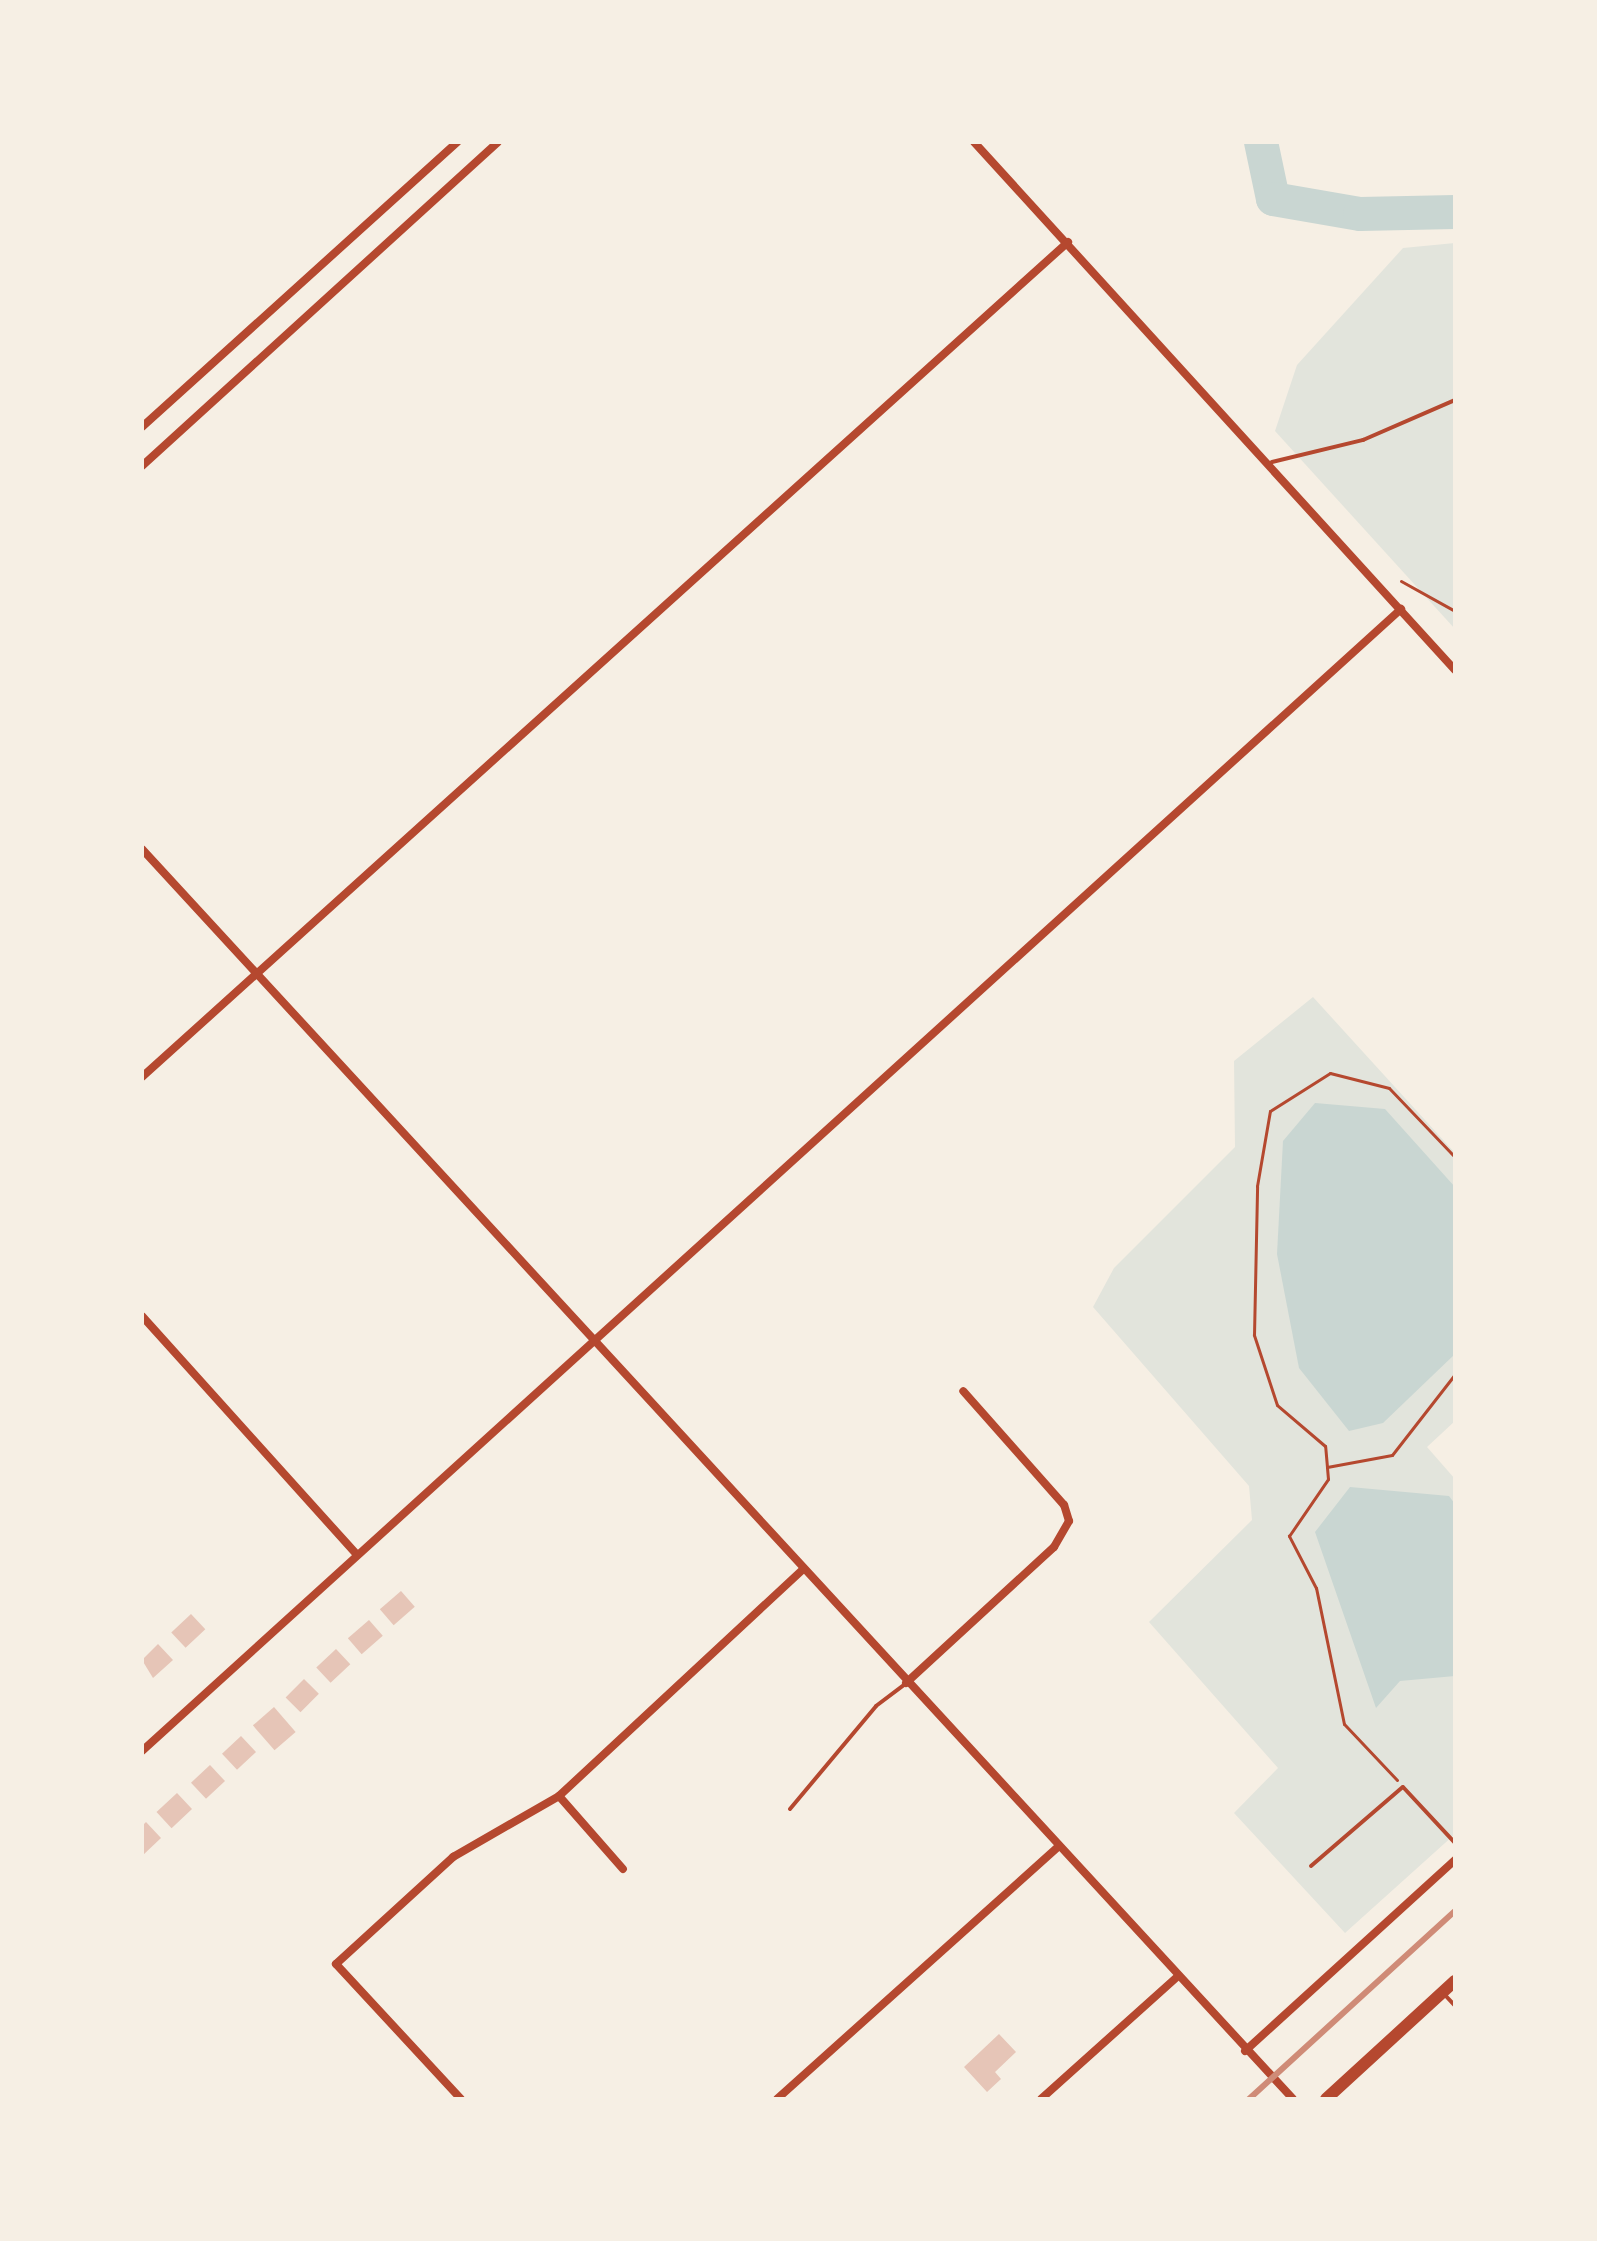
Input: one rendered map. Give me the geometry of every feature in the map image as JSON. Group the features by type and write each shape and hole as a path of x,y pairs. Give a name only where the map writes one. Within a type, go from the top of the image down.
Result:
{"main road":[{"path":"1326,2099 1455,1981"}],"street":[{"path":"142,427 457,142"},
{"path":"142,466 498,142"},
{"path":"974,142 1272,462 1455,670"},
{"path":"142,1077 1068,242"},
{"path":"142,1751 1401,609"},
{"path":"142,849 1176,1978 1293,2099"},
{"path":"142,1316 357,1555"},
{"path":"906,1683 1054,1547 1069,1521 1064,1505 963,1391"},
{"path":"461,2099 336,1964 469,1845 559,1796 803,1569"},
{"path":"559,1796 623,1869"},
{"path":"777,2099 1058,1847"},
{"path":"1245,2051 1455,1860"},
{"path":"1041,2099 1176,1978"}],"lane":[{"path":"1272,462 1363,440 1455,400"},
{"path":"790,1809 876,1706 906,1683"},
{"path":"1311,1866 1403,1787 1455,1843"},
{"path":"1442,1993 1455,2006"}],"path":[{"path":"1401,581 1455,611"},
{"path":"1403,1787 1344,1724 1316,1588 1289,1536 1328,1479 1327,1467 1325,1446 1277,1405 1254,1335 1257,1186 1270,1111 1330,1073 1389,1088 1455,1157"},
{"path":"1327,1467 1392,1455 1455,1374"}],"shaded area":[{"path":"1455,243 1455,629 1275,431 1297,365 1403,248"},
{"path":"1313,997 1455,1153 1455,1421 1427,1447 1455,1479 1455,1834 1345,1933 1234,1813 1278,1768 1149,1622 1252,1520 1249,1486 1093,1307 1114,1268 1235,1147 1234,1061"},
{"path":"1315,1103 1385,1109 1455,1187 1455,1354 1383,1423 1349,1431 1299,1368 1277,1254 1283,1141"},
{"path":"1350,1487 1449,1496 1455,1504 1455,1676 1400,1681 1376,1708 1315,1532"}],"building":[{"path":"401,1591 415,1607 394,1625 380,1609"},
{"path":"191,1614 205,1629 186,1648 171,1632"},
{"path":"369,1620 383,1636 362,1654 348,1638"},
{"path":"158,1644 173,1660 153,1678 142,1660"},
{"path":"336,1649 350,1664 331,1683 316,1667"},
{"path":"304,1679 319,1694 300,1712 286,1697"},
{"path":"274,1707 296,1732 275,1750 253,1725"},
{"path":"241,1736 256,1752 237,1770 222,1754"},
{"path":"210,1765 225,1781 206,1799 191,1783"},
{"path":"177,1793 192,1809 172,1828 157,1812"},
{"path":"146,1822 161,1838 142,1856 142,1826"},
{"path":"999,2034 1016,2052 995,2072 1001,2079 987,2092 964,2067"}],"waterway":[{"path":"1261,142 1273,199 1360,214 1455,212"}],"railway":[{"path":"1249,2099 1455,1911"}]}
